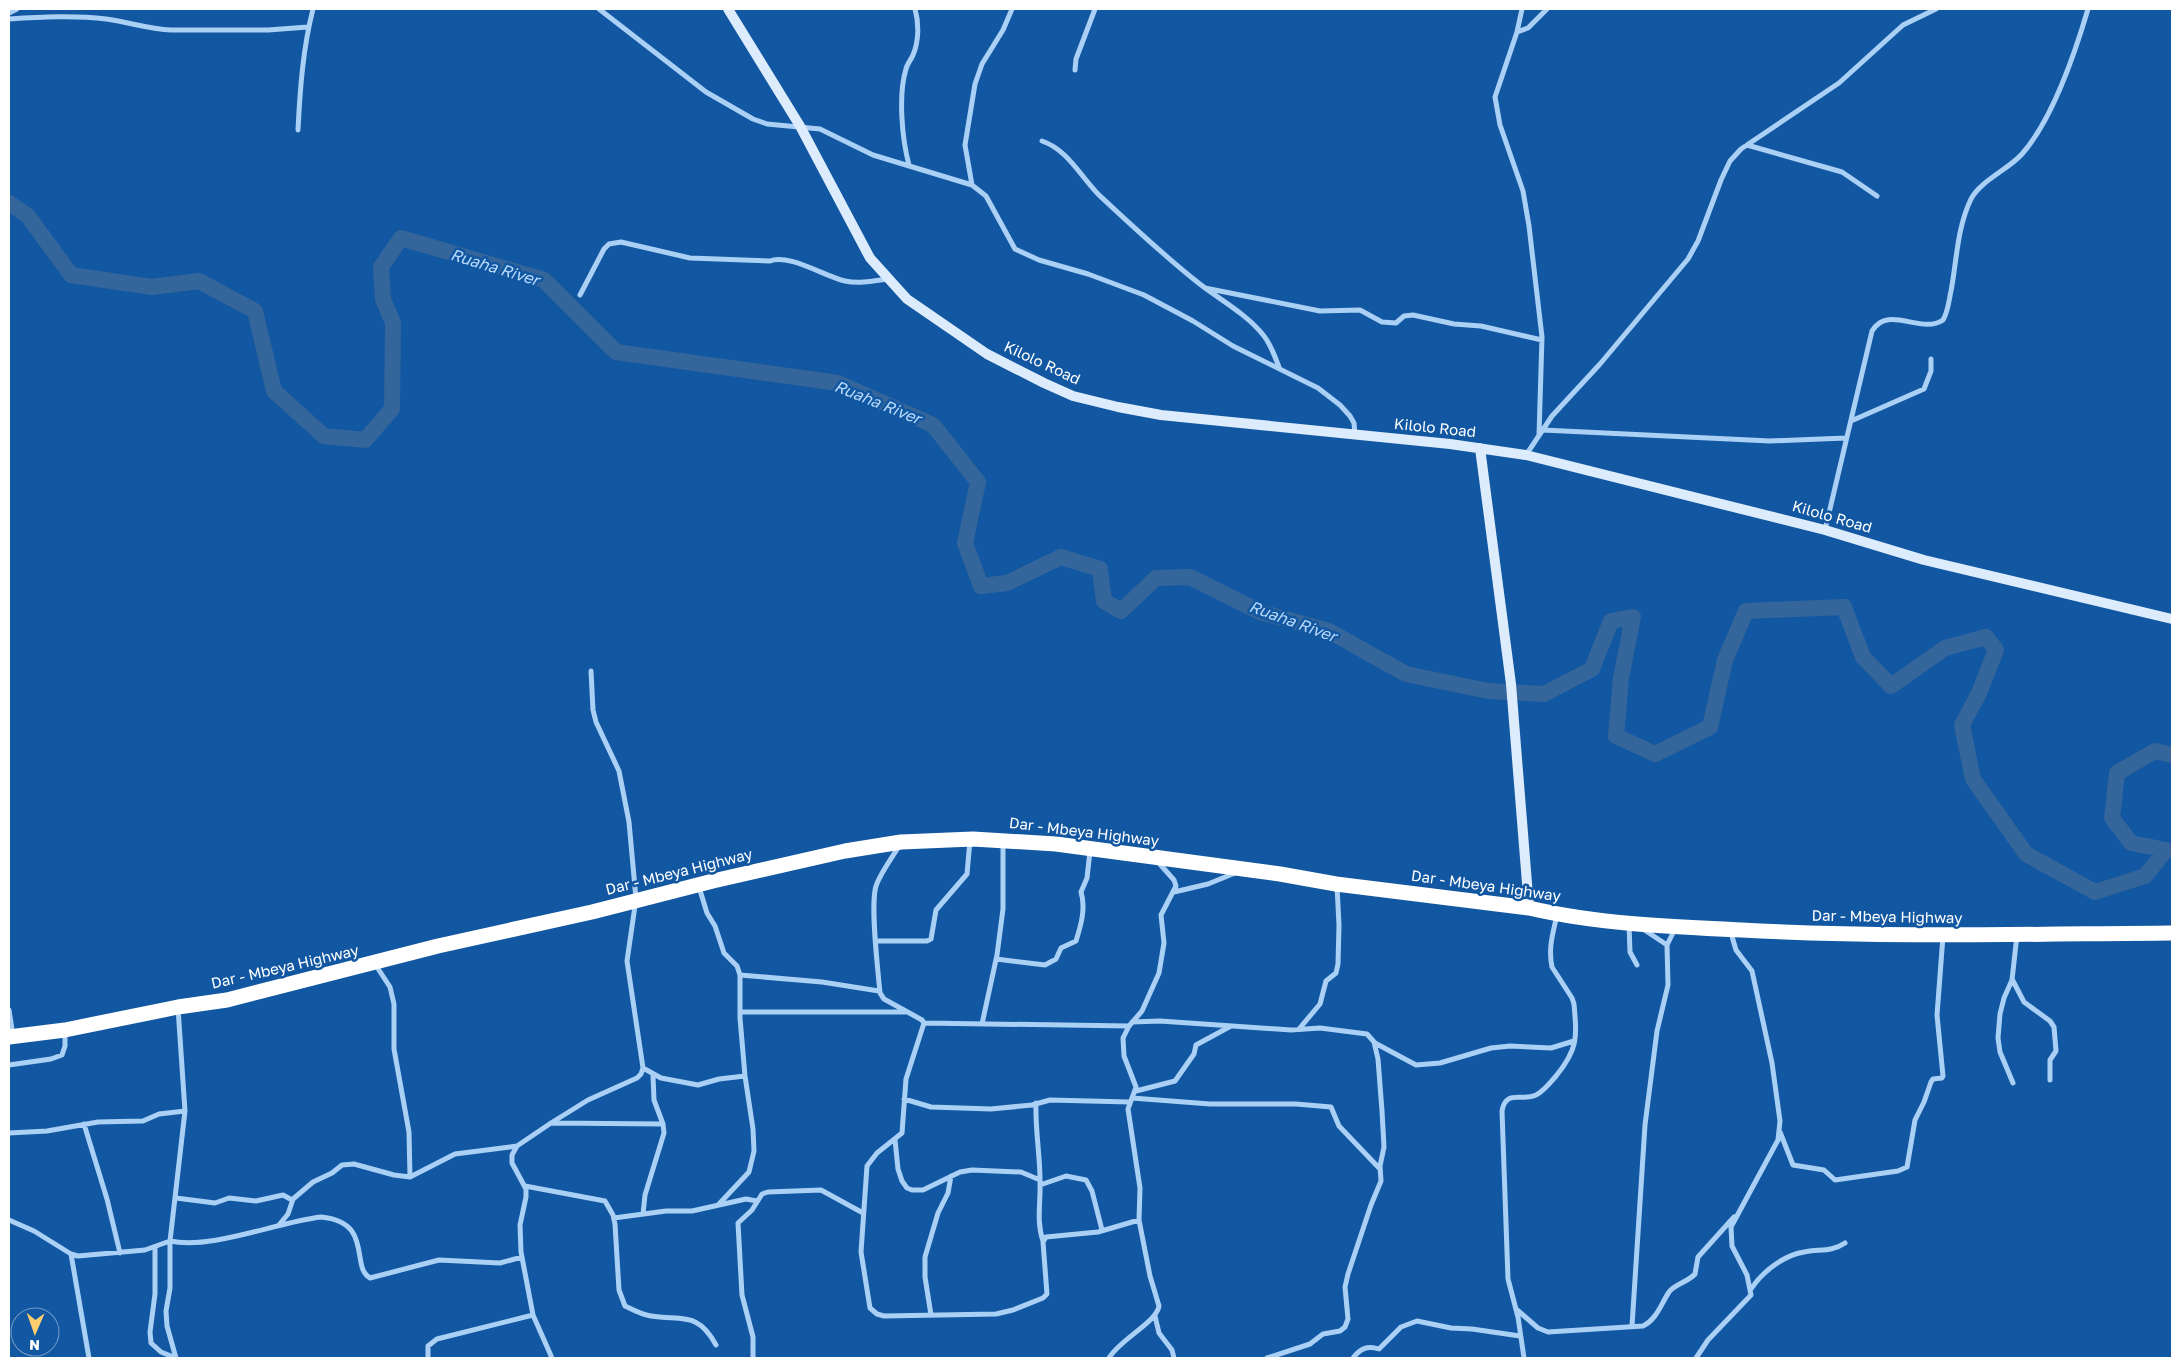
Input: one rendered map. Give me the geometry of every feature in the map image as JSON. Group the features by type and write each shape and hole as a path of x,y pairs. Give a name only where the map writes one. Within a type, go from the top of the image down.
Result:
{"highway":[{"name":"Dar - Mbeya Highway","path":"11,1037 65,1030 178,1007 227,1000 375,964 438,946 592,912 699,884 845,851 901,842 1003,840 1090,849 1243,869 1336,884 1529,908 1557,914 1676,927 1796,933 1943,935 2172,933"}],"main road":[{"name":"Kilolo Road","path":"728,9 800,126 870,258 888,279 906,299 987,354 1073,396 1118,407 1161,414 1480,448 1526,455 1825,530 1924,560 2172,619"},
{"path":"1480,448 1511,684 1529,908"}],"street":[{"path":"9,13 17,9"},
{"path":"298,130 300,90 308,27 313,9"},
{"path":"601,9 706,92 737,112 761,123 820,129 858,149 972,185 986,196 1016,248 1039,260 1088,274 1144,295 1193,321 1233,346 1318,388 1340,405 1354,423 1355,435"},
{"path":"909,165 902,130 903,86 906,68 914,54 916,43 918,24 915,9"},
{"path":"972,185 965,154 965,145 976,84 982,64 1003,30 1012,9"},
{"path":"1075,70 1076,59 1095,9"},
{"path":"1522,9 1517,32 1495,98 1500,125 1523,191 1530,235 1542,340 1541,433"},
{"path":"1517,32 1528,28 1547,9"},
{"path":"1526,455 1552,416 1600,364 1688,260 1698,241 1720,180 1730,161 1747,145 1839,83 1903,25 1936,9"},
{"path":"1825,530 1872,331 1876,323 1887,319 1919,324 1935,324 1943,320 1953,279 1960,226 1967,208 1974,193 2021,155 2033,140 2064,82 2088,9"},
{"path":"9,19 104,19 171,30 268,30 308,27"},
{"path":"1042,141 1059,149 1099,194 1146,238 1205,288 1233,308 1264,337 1279,368"},
{"path":"1747,145 1842,172 1877,196"},
{"path":"580,295 604,249 609,244 621,242 690,258 770,261 781,259 844,281 870,282 888,279"},
{"path":"1205,288 1320,311 1360,310 1388,323 1396,323 1404,316 1413,315 1454,324 1496,329 1542,340"},
{"path":"1851,421 1924,389 1931,371 1931,360"},
{"path":"1541,433 1754,440 1846,438"},
{"path":"279,1225 288,1214 292,1200 313,1182 332,1173 342,1165 354,1164 394,1175 410,1177 455,1154 517,1146 588,1100 637,1078 641,1074 643,1068 626,955 633,926 636,899 629,822 619,770 598,726 593,710 592,671"},
{"path":"876,941 927,941 931,939 936,910 967,874 970,840"},
{"path":"982,1024 996,959 1003,908 1003,840"},
{"path":"901,842 876,886 876,941 880,991 884,999 924,1024 1130,1024 1160,1021 1299,1030 1320,1028 1367,1034 1374,1042 1416,1065 1440,1063 1491,1048 1510,1046 1551,1048 1574,1041"},
{"path":"996,959 1045,965 1056,959 1061,948 1076,942 1082,919 1084,901 1081,892 1087,878 1090,849"},
{"path":"1108,1358 1118,1345 1155,1316 1158,1311 1158,1301 1150,1276 1139,1220 1140,1188 1128,1112 1130,1100 1136,1091 1136,1085 1124,1056 1123,1041 1130,1024 1142,1011 1159,973 1164,943 1161,915 1176,886 1174,880 1155,858"},
{"path":"1174,892 1208,884 1243,869"},
{"path":"699,884 706,913 715,926 724,953 737,966 740,975 740,1012 745,1076 753,1129 753,1160 744,1179 719,1204"},
{"path":"1299,1030 1320,1004 1326,981 1336,973 1338,964 1336,884"},
{"path":"1524,1358 1516,1309 1508,1279 1502,1111 1504,1104 1509,1098 1536,1095 1546,1088 1569,1060 1574,1041 1572,998 1552,967 1551,961 1550,941 1557,914"},
{"path":"1637,965 1630,952 1634,923 1667,946"},
{"path":"1632,1326 1645,1125 1657,1031 1667,990 1667,946 1676,927"},
{"path":"1730,930 1736,950 1752,971 1772,1063 1780,1132 1793,1164 1824,1170 1835,1180 1898,1171 1908,1167 1915,1120 1931,1082 1933,1079 1942,1078 1943,1076 1937,1015 1943,935"},
{"path":"2013,1083 2000,1052 1998,1038 2000,1014 2012,979 2017,935"},
{"path":"375,964 390,987 394,1004 394,1049 408,1126 410,1177"},
{"path":"740,975 822,982 880,991"},
{"path":"2012,979 2024,1002 2054,1027 2056,1051 2050,1060 2050,1080"},
{"path":"176,1358 167,1326 166,1311 170,1288 170,1241 185,1112 178,1007"},
{"path":"9,1010 11,1037"},
{"path":"740,1012 907,1012"},
{"path":"924,1024 907,1074 902,1133 877,1152 868,1164 862,1213 860,1252 870,1308 877,1314 884,1316 1004,1313 1043,1298 1048,1292 1043,1242 1038,1224 1040,1183 1036,1103"},
{"path":"1136,1091 1175,1082 1194,1054 1196,1045 1232,1026"},
{"path":"9,1064 51,1059 62,1055 65,1046 65,1030"},
{"path":"1267,1358 1310,1344 1323,1334 1346,1327 1348,1319 1345,1287 1371,1205 1381,1181 1380,1170 1384,1147 1378,1059 1374,1042"},
{"path":"643,1068 653,1076 698,1085 719,1079 745,1076"},
{"path":"643,1214 645,1195 664,1133 663,1124 654,1100 653,1076"},
{"path":"904,1098 931,1106 991,1109 1065,1100 1296,1104 1331,1107 1339,1126 1380,1170"},
{"path":"9,1133 47,1131 109,1121 143,1121 159,1114 185,1112"},
{"path":"551,1123 663,1124"},
{"path":"84,1124 107,1198 120,1253"},
{"path":"1751,1289 1732,1240 1731,1227 1774,1151 1780,1132"},
{"path":"895,1140 898,1169 902,1181 907,1188 912,1190 923,1190 965,1171 980,1170 1021,1172 1040,1183 1066,1176 1086,1180 1092,1191 1102,1230"},
{"path":"517,1146 511,1159 525,1186 526,1197 520,1225 522,1257 533,1315 552,1358"},
{"path":"931,1315 924,1277 925,1257 938,1212 948,1193 951,1176"},
{"path":"525,1186 603,1200 608,1203 614,1218 619,1290 625,1306 650,1316 678,1317 701,1326 716,1345"},
{"path":"753,1358 753,1338 742,1295 737,1226 752,1210 762,1194 768,1192 819,1190 862,1213"},
{"path":"176,1198 215,1203 229,1198 256,1201 283,1195 292,1200"},
{"path":"614,1218 692,1211 746,1199 757,1201"},
{"path":"1516,1309 1538,1328 1548,1332 1589,1331 1643,1326 1649,1323 1670,1291 1695,1274 1698,1258 1739,1212"},
{"path":"9,1220 34,1231 71,1254 84,1256 156,1248 170,1241 213,1240 321,1217 347,1225 354,1233 360,1249 364,1271 370,1278 439,1260 500,1263 522,1257"},
{"path":"1043,1242 1048,1236 1078,1235 1139,1220"},
{"path":"1696,1358 1708,1340 1749,1298 1751,1289 1769,1269 1796,1254 1815,1250 1834,1250 1845,1243"},
{"path":"156,1248 156,1294 150,1332 151,1344 161,1352 176,1358"},
{"path":"71,1254 88,1358"},
{"path":"428,1358 428,1346 437,1340 533,1315"},
{"path":"1155,1316 1159,1333 1172,1350 1174,1358"},
{"path":"1352,1358 1367,1347 1379,1349 1400,1327 1418,1321 1452,1328 1472,1328 1520,1336"}],"waterway":[{"name":"Ruaha River","path":"9,203 28,216 71,275 152,287 199,281 255,311 274,391 324,436 365,440 392,409 393,323 383,299 381,267 401,238 544,280 616,352 838,383 933,425 978,482 965,543 981,586 1007,583 1061,557 1100,569 1104,601 1121,611 1156,578 1190,577 1260,612 1329,631 1406,674 1488,691 1544,694 1592,669 1611,621 1633,617 1621,678 1616,736 1655,754 1710,727 1725,660 1746,611 1844,607 1863,657 1891,686 1945,648 1986,637 1996,650 1979,693 1962,725 1973,779 2026,854 2095,892 2145,876 2166,850 2131,843 2112,818 2117,773 2155,751 2172,755"}]}
